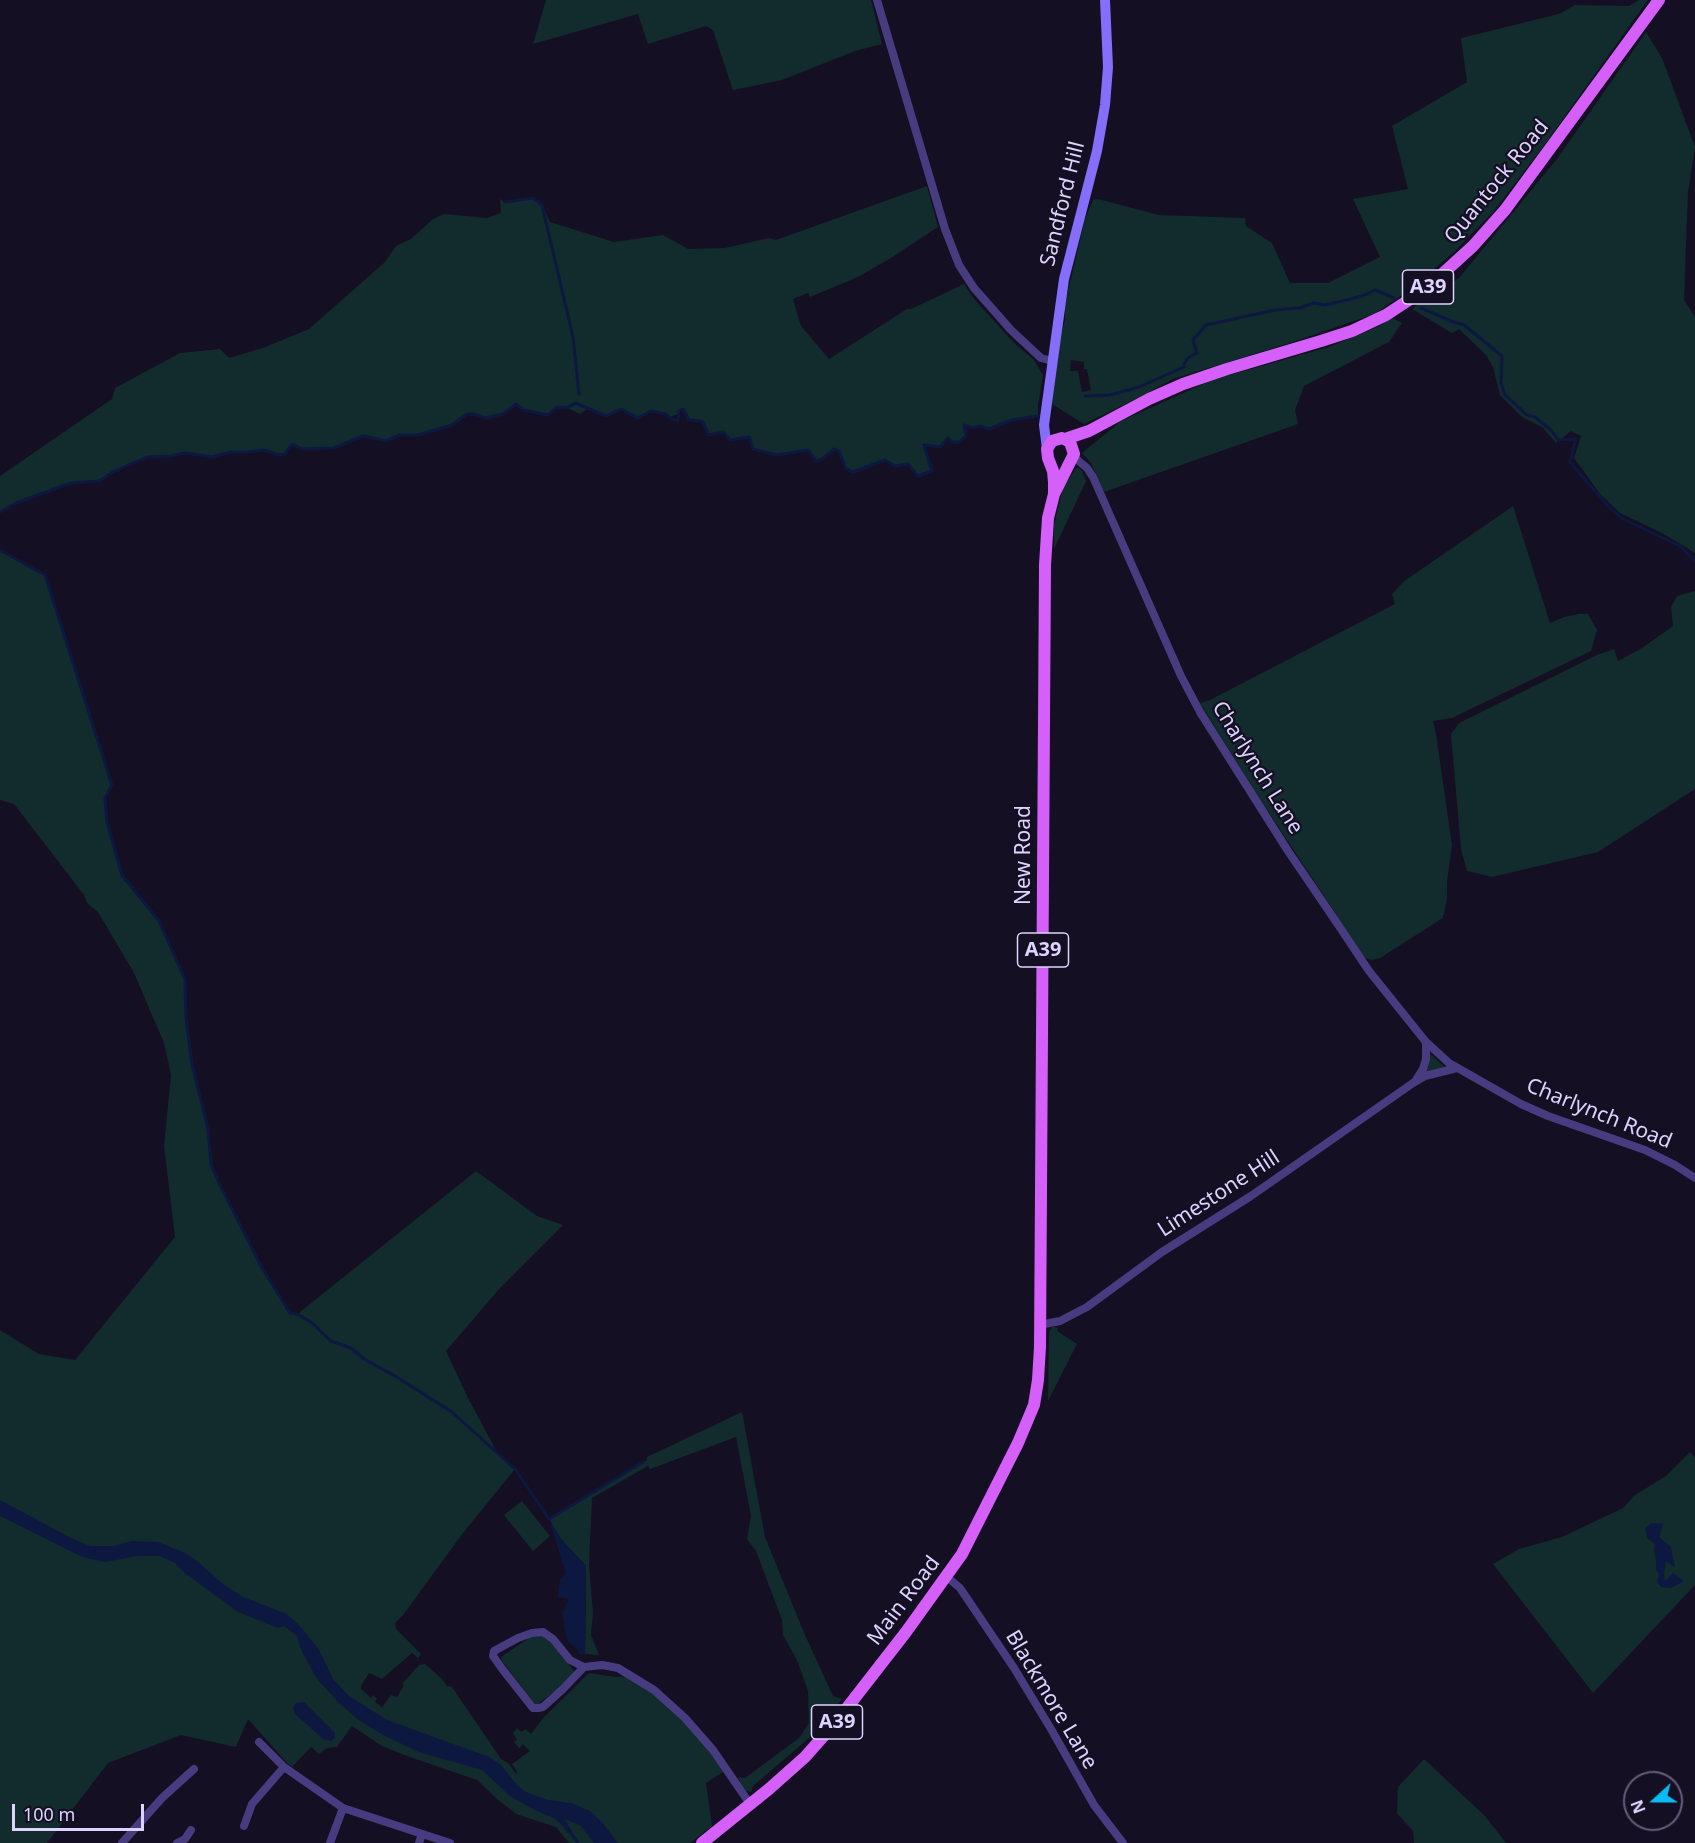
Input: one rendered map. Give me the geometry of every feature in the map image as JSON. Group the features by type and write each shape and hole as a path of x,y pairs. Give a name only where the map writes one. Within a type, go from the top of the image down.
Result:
{"main road":[{"name":"Sandford Hill","path":"1048,455 1044,433 1064,279 1097,151 1105,105 1108,67 1105,0"},
{"name":"Quantock Road","path":"1064,439 1089,430 1183,384 1359,328 1399,307 1427,288 1473,246 1504,210 1659,0"},
{"path":"1046,417 1053,430 1072,445 1072,457 1058,466 1048,455"},
{"name":"Quantock Road","path":"1072,457 1089,430"},
{"name":"A39","path":"1048,455 1052,441 1064,439"},
{"name":"New Road","path":"1048,455 1053,471 1054,494"},
{"name":"New Road","path":"1040,1325 1045,565 1048,518 1054,494 1072,457"},
{"name":"Main Road","path":"702,1843 805,1757 836,1722 947,1577 969,1542 1030,1416 1038,1380 1040,1325"}],"street":[{"path":"877,0 935,197 959,265 974,288 1011,330 1041,358 1052,361"},
{"name":"Charlynch Lane","path":"1072,457 1087,468 1093,477 1195,704 1288,850 1370,970 1426,1042 1441,1058 1457,1068"},
{"name":"Limestone Hill","path":"1413,1083 1423,1069 1426,1059 1426,1042"},
{"name":"Limestone Hill","path":"1040,1325 1060,1321 1087,1307 1162,1252 1251,1196 1413,1083 1432,1074 1457,1068"},
{"name":"Charlynch Road","path":"1457,1068 1534,1110 1645,1150 1695,1178"},
{"name":"Blackmore Lane","path":"947,1577 960,1588 1014,1668 1094,1805 1123,1843"},
{"path":"584,1667 543,1707 533,1708 493,1656 494,1651 518,1638 543,1632 570,1660 584,1667 602,1665 618,1668 654,1690 685,1718 713,1750 750,1804"},
{"path":"259,1742 284,1767 343,1808 421,1838 450,1843"},
{"path":"244,1826 252,1804 284,1767"},
{"path":"122,1843 162,1798 194,1769"},
{"path":"330,1843 343,1808"},
{"path":"177,1843 185,1839 191,1830"}],"green space":[{"path":"546,0 871,0 882,44 855,51 782,80 733,90 713,30 706,26 648,44 638,14 533,44"},
{"path":"1639,0 1648,0 1543,147 1493,212 1455,251 1411,289 1374,314 1173,379 1084,424 1052,404 1058,345 1065,320 1065,304 1085,219 1093,200 1098,199 1159,215 1245,218 1246,226 1272,243 1290,283 1328,283 1380,257 1353,199 1408,189 1392,126 1467,82 1461,38 1559,14 1575,5 1629,6","holes":["1071,360 1084,362 1091,390 1082,392 1078,371 1070,371"]},
{"path":"1646,32 1662,58 1695,147 1688,192 1684,300 1695,317 1695,553 1662,533 1620,513 1600,494 1574,458 1581,436 1571,431 1556,443 1542,427 1522,417 1500,395 1493,367 1486,355 1459,329 1452,333 1412,309 1459,278 1557,159"},
{"path":"927,186 938,227 858,277 810,297 808,293 793,299 801,326 829,359 907,309 964,284 975,300 1013,342 1034,360 1043,375 1038,416 1012,420 989,429 980,426 972,428 965,425 966,436 959,442 952,442 948,438 940,447 924,446 932,471 918,476 908,464 895,466 885,460 853,472 846,469 839,451 834,449 816,461 808,450 777,455 753,449 748,437 730,440 723,432 709,435 702,421 689,420 683,409 670,417 651,411 638,418 621,409 606,416 592,409 587,409 580,414 558,407 548,415 523,409 516,404 503,414 486,418 467,414 452,425 418,435 400,435 386,441 364,436 334,448 302,449 292,444 285,454 278,455 264,450 231,452 212,457 185,453 147,457 99,481 71,483 16,503 0,512 0,476 112,399 115,388 180,353 220,349 229,358 263,348 309,329 385,262 396,246 411,239 433,219 444,214 487,218 501,213 500,199 505,202 533,198 542,205 550,222 614,242 663,235 688,249 725,248 769,238 776,240"},
{"path":"1392,318 1402,323 1389,342 1304,386 1295,410 1298,424 1104,492 1091,463 1082,453 1121,421 1212,380 1329,347 1377,327"},
{"path":"1077,467 1082,471 1086,481 1054,549 1054,525 1063,487"},
{"path":"1513,506 1550,623 1564,617 1588,614 1597,630 1591,651 1452,718 1433,721 1452,845 1443,918 1380,958 1372,960 1365,958 1258,796 1200,703 1210,700 1395,604 1392,594 1403,582"},
{"path":"0,550 45,575 112,785 105,798 107,822 122,875 159,921 185,979 186,1018 192,1064 208,1129 211,1164 261,1266 290,1313 300,1312 476,1171 537,1216 563,1225 500,1288 446,1351 497,1452 515,1469 395,1623 396,1629 421,1654 418,1658 412,1653 382,1679 369,1673 361,1689 371,1698 373,1695 377,1699 375,1702 382,1707 391,1695 397,1697 404,1685 402,1684 419,1665 425,1664 447,1686 452,1687 501,1759 508,1763 517,1775 512,1764 530,1751 523,1744 519,1748 514,1742 517,1740 513,1733 517,1728 521,1732 526,1729 531,1734 544,1717 589,1673 616,1677 631,1676 655,1687 726,1770 706,1783 712,1826 690,1843 569,1843 556,1827 516,1814 477,1780 382,1746 352,1726 337,1747 327,1748 319,1754 311,1747 292,1767 248,1719 236,1747 181,1735 108,1763 47,1843 0,1843 0,1330 39,1354 75,1360 175,1237 164,1146 171,1075 164,1043 134,973 98,912 87,903 84,895 14,804 0,800"},
{"path":"1695,591 1695,789 1598,852 1492,877 1467,871 1461,849 1451,734 1459,723 1597,655 1614,649 1618,661 1642,648 1673,626 1671,607 1677,596"},
{"path":"1429,1053 1445,1067 1426,1072"},
{"path":"1052,1327 1058,1328 1057,1331 1077,1344 1048,1401 1049,1333"},
{"path":"742,1412 765,1537 833,1696 842,1699 809,1738 753,1786 751,1792 743,1790 738,1777 745,1778 799,1738 809,1723 808,1691 797,1660 783,1635 782,1620 756,1551 747,1539 751,1516 736,1437 650,1469 648,1466 592,1498 589,1565 593,1613 591,1635 599,1655 585,1654 586,1566 560,1538 549,1519 647,1460 647,1457"},
{"path":"1690,1452 1695,1457 1695,1585 1593,1693 1493,1564 1519,1549 1562,1537 1623,1508 1635,1495 1666,1476"},
{"path":"522,1501 550,1536 533,1551 504,1515"},
{"path":"540,1635 548,1639 575,1672 557,1690 536,1705 501,1657 529,1638"},
{"path":"1424,1759 1485,1816 1506,1843 1414,1843 1413,1831 1397,1813 1398,1787"}],"water":[{"path":"0,1500 90,1546 113,1546 132,1541 158,1542 187,1554 223,1584 243,1597 287,1614 301,1627 319,1650 333,1679 349,1696 387,1720 489,1757 500,1764 517,1785 526,1792 548,1800 571,1803 590,1811 618,1843 594,1843 580,1825 564,1819 572,1831 567,1833 554,1818 510,1796 482,1770 419,1752 385,1736 357,1719 317,1679 302,1652 297,1636 284,1626 278,1628 238,1612 186,1574 175,1563 160,1556 137,1556 105,1562 82,1557 0,1516"},
{"path":"549,1519 560,1538 586,1566 585,1654 580,1655 576,1648 567,1641 562,1612 569,1599 558,1597 560,1579 566,1574"},
{"path":"1651,1523 1663,1524 1659,1537 1671,1547 1675,1567 1666,1561 1665,1581 1673,1573 1684,1581 1671,1588 1661,1587 1657,1582 1659,1574 1656,1570 1655,1544 1647,1538 1645,1529"},
{"path":"304,1702 335,1733 335,1738 331,1741 323,1739 295,1714 293,1708 296,1703"}],"waterway":[{"path":"505,202 533,198 542,205 573,337 579,394"},
{"path":"1085,396 1110,395 1139,387 1184,367 1189,357 1197,353 1193,340 1206,325 1275,310 1299,308 1314,303 1325,305 1362,296 1375,290 1394,298"},
{"path":"1421,308 1464,325 1502,356 1501,383 1505,395 1527,415 1535,417 1552,431 1558,440 1576,439 1570,462 1606,504 1623,519 1680,546 1695,561"},
{"path":"0,512 16,503 71,483 99,481 147,457 185,453 212,457 231,452 264,450 278,455 285,454 292,444 302,449 334,448 363,436 386,441 400,435 418,435 452,425 467,414 486,418 503,414 516,404 524,410 548,415 557,407 567,408 575,403 606,416 621,409 638,418 651,411 666,414 678,421 679,411 683,409 689,420 702,421 709,435 723,432 730,440 749,437 753,449 777,455 808,450 816,461 834,449 839,451 846,469 853,472 885,460 895,466 908,464 918,476 932,471 924,445 940,447 948,438 952,442 959,442 966,436 964,425 989,429 1012,420 1038,416"},
{"path":"0,550 45,575 112,785 105,798 107,822 122,875 159,921 185,979 186,1018 192,1064 208,1129 211,1164 261,1266 290,1313 297,1314 311,1322 331,1341 351,1348 364,1359 452,1412 515,1469 549,1519 643,1462"},
{"path":"569,1830 578,1843"}]}
